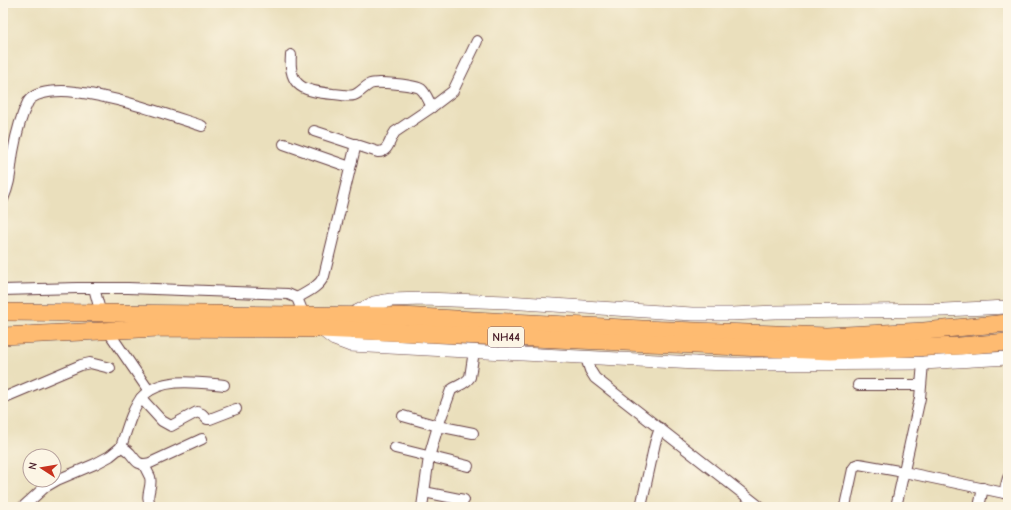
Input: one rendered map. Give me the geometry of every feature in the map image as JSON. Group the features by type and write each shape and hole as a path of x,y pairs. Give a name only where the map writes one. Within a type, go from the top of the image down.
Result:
{"highway":[{"name":"NH44","path":"3,312 401,316 642,329 826,336 924,331 1008,323"},
{"name":"NH44","path":"3,336 159,328 321,329 831,351 959,346 1008,342"}],"street":[{"path":"314,131 378,152 383,152 386,150 391,137 395,132 453,91 477,41"},
{"path":"291,56 290,68 292,75 305,90 319,93 355,95 370,84 381,82 420,88 425,93 432,107"},
{"path":"3,199 10,181 13,152 18,127 29,101 36,94 75,91 110,98 202,126"},
{"path":"284,144 350,167"},
{"path":"297,298 315,287 322,281 324,276 356,144"},
{"path":"94,288 101,314"},
{"path":"3,290 94,288 288,294 297,298 304,315"},
{"path":"348,316 374,303 391,300 512,302 705,314 944,310 1008,307"},
{"path":"321,329 334,339 350,345 586,358 735,364 923,363 1008,358"},
{"path":"108,330 149,391"},
{"path":"422,507 429,458 438,426 451,390 455,386 468,381 470,378 474,351"},
{"path":"586,358 590,370 595,378 760,507"},
{"path":"3,398 81,365 90,363 110,368"},
{"path":"896,507 920,398 923,363"},
{"path":"23,507 45,487 57,480 95,464 110,456 121,447 130,420 141,398 149,391 171,382 224,385"},
{"path":"858,385 921,385"},
{"path":"141,398 162,421 171,426 197,412 202,414 207,419 210,419 236,410"},
{"path":"403,416 438,426 473,433"},
{"path":"641,507 655,443 660,428"},
{"path":"144,465 202,439"},
{"path":"121,447 130,453 137,462 144,465 150,477 148,499 151,507"},
{"path":"395,448 429,458 468,466"},
{"path":"845,506 853,469 856,465 870,465 1006,493 1008,478"},
{"path":"979,507 983,488"},
{"path":"424,492 464,500"}]}
